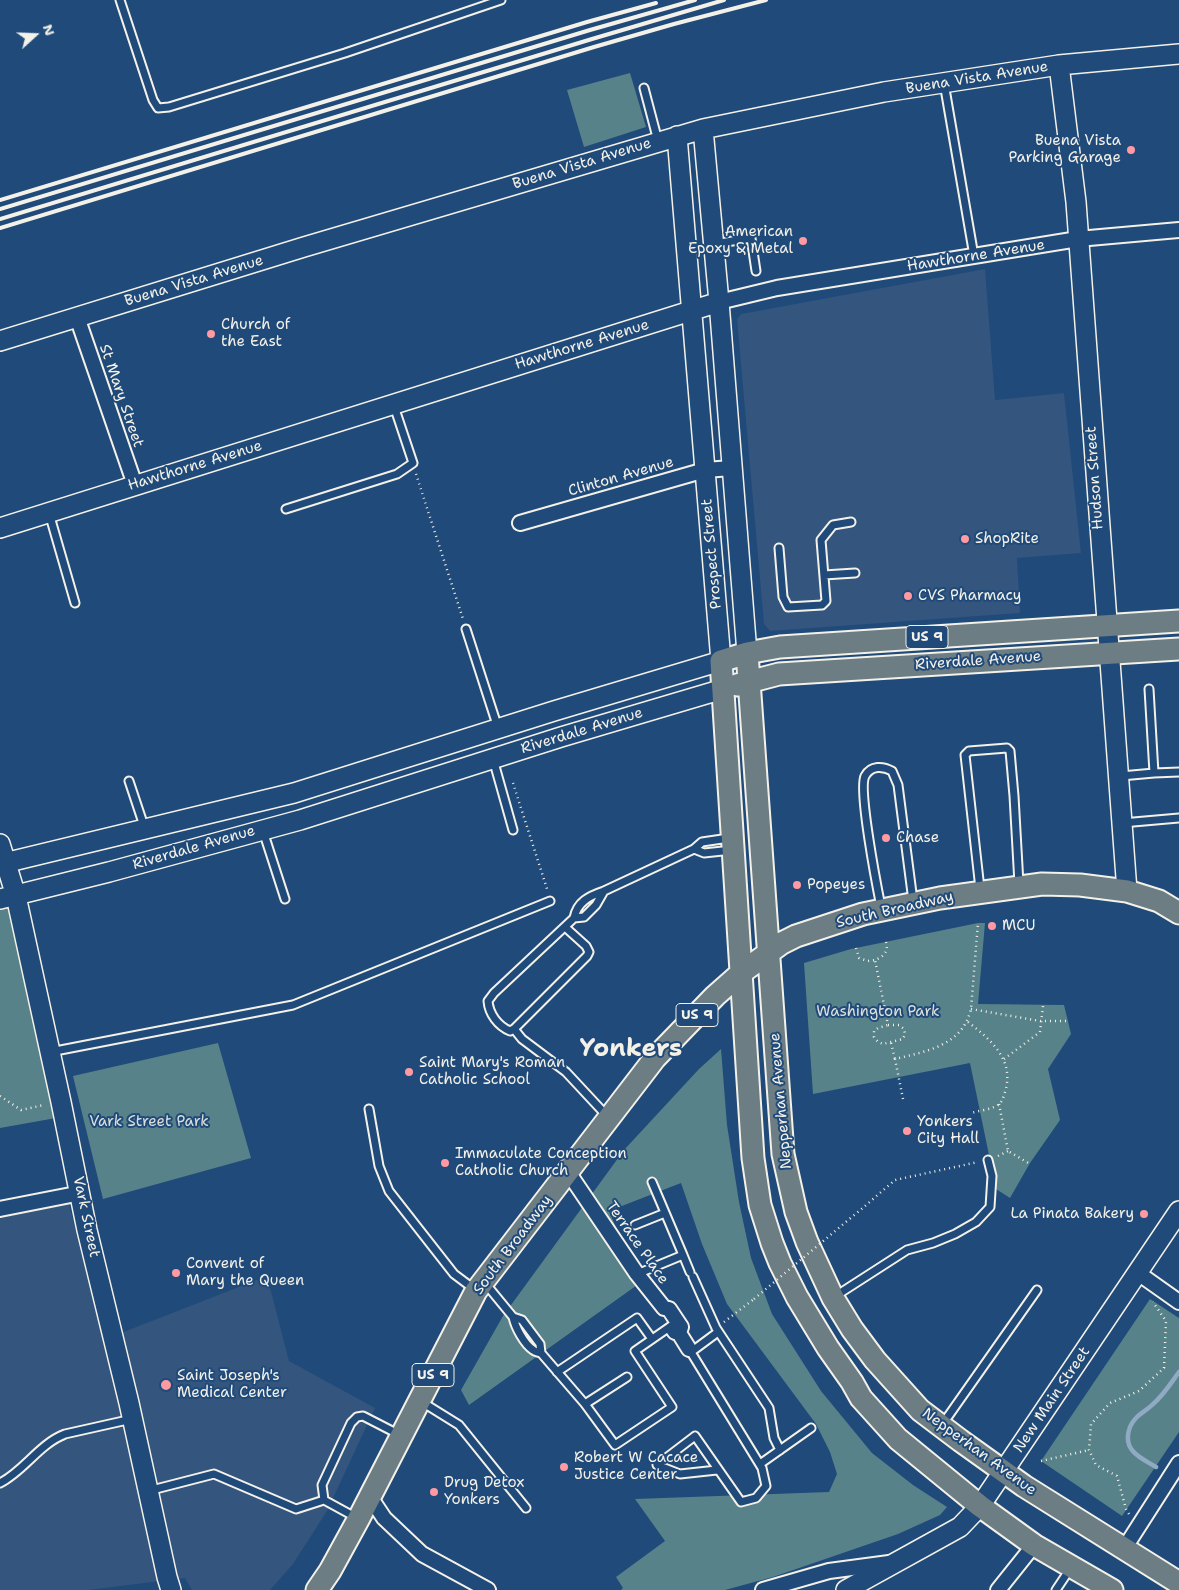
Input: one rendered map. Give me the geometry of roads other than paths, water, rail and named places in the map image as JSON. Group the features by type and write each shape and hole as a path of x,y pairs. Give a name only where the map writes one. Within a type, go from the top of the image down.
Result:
{"main road":[{"name":"Riverdale Avenue","path":"721,662 780,647 1179,621"},
{"name":"Riverdale Avenue","path":"722,689 779,674 1179,649"},
{"name":"Prospect Street","path":"747,654 768,952"},
{"name":"Prospect Street","path":"721,662 741,973"},
{"name":"South Broadway","path":"317,1590 330,1571 359,1518 480,1286 655,1058 741,973 768,952 796,936 863,914 980,892 1042,884 1080,884 1127,891 1159,901 1179,914"},
{"name":"Nepperhan Avenue","path":"768,952 782,1154 796,1212 806,1242 833,1298 852,1329 875,1360 920,1410 1024,1486 1179,1583"},
{"name":"Nepperhan Avenue","path":"741,973 753,1158 760,1205 780,1263 797,1297 861,1398 898,1439 980,1506 1034,1545 1112,1590"}],"street":[{"name":"Buena Vista Avenue","path":"0,341 703,129 884,92 1059,65 1179,54"},
{"name":"Hudson Street","path":"1059,65 1076,202 1127,891"},
{"name":"Prospect Street","path":"703,129 747,654"},
{"name":"Prospect Street","path":"678,136 721,662"},
{"name":"Hawthorne Avenue","path":"0,528 719,302 777,288 974,256 1078,240 1179,230"},
{"name":"St Mary Street","path":"78,317 135,485"},
{"name":"Clinton Avenue","path":"520,523 705,470 732,468"},
{"name":"Riverdale Avenue","path":"2,863 294,793 721,662"},
{"name":"Riverdale Avenue","path":"8,898 300,820 722,689"},
{"name":"Vark Street","path":"0,844 8,898 62,1102 87,1230 171,1590"},
{"name":"Terrace Place","path":"568,1172 637,1274 664,1308 669,1310 681,1328 675,1329 690,1351"},
{"path":"0,1209 81,1193"},
{"name":"New Main Street","path":"846,1590 960,1527 980,1506 1179,1211"},
{"path":"1138,1273 1179,1302"},
{"path":"1124,1549 1179,1463"},
{"path":"370,1497 384,1518 422,1554 488,1590"},
{"path":"998,1590 1034,1545"},
{"path":"763,1590 829,1571 897,1562"}],"lane":[{"path":"120,0 153,100 158,108 169,107 345,53 501,0"},
{"path":"944,83 974,256"},
{"path":"644,88 658,142"},
{"path":"713,244 750,238 756,272"},
{"path":"286,509 397,474 412,463 393,404"},
{"path":"49,512 75,603"},
{"path":"779,548 783,597 788,607 822,605 826,601 821,540 833,525 851,522"},
{"path":"824,575 855,573"},
{"path":"466,629 498,729"},
{"path":"1149,689 1154,773"},
{"path":"980,892 965,755 969,752 1007,748 1010,751 1019,887"},
{"path":"498,757 513,830"},
{"path":"881,910 866,817 863,782 868,772 874,768 885,767 892,771 898,785 913,904"},
{"path":"1118,776 1179,772"},
{"path":"129,781 145,829"},
{"path":"1121,823 1179,818"},
{"path":"262,829 285,899"},
{"path":"565,927 586,946 587,956 514,1029 510,1032 504,1029 492,1016 488,1001 494,993 574,918 576,910 589,896 604,891 694,849 702,842 733,844"},
{"path":"694,849 704,853 733,844"},
{"path":"574,918 584,917 596,905 604,891"},
{"path":"50,1052 293,1005 550,901"},
{"path":"514,1029 522,1039 566,1072 609,1118"},
{"path":"369,1109 379,1166 389,1191 454,1274 480,1286 513,1317 522,1320 540,1344 541,1353 585,1404 615,1445 672,1407 635,1351 652,1339 675,1329"},
{"path":"833,1298 907,1250 933,1243 955,1234 976,1222 990,1207 992,1176 988,1160"},
{"path":"652,1182 718,1332 769,1408 774,1438 780,1450"},
{"path":"635,1225 665,1213"},
{"path":"637,1274 683,1255"},
{"path":"941,1426 1037,1290"},
{"path":"557,1372 637,1318 652,1339"},
{"path":"717,1470 680,1474 657,1465 695,1436 741,1502 756,1498 766,1486 760,1464 690,1351 718,1332"},
{"path":"585,1404 627,1377"},
{"path":"420,1400 459,1425 526,1508"},
{"path":"324,1500 322,1485 351,1423 357,1417 363,1416 401,1436"},
{"path":"0,1483 22,1468 48,1444 61,1436 132,1419"},
{"path":"760,1464 811,1428"},
{"path":"148,1491 214,1474 296,1509 324,1500 359,1518"},
{"path":"1056,1590 1072,1566"}],"waterway":[{"path":"1156,1467 1139,1457 1131,1449 1128,1437 1129,1430 1136,1419 1160,1398 1179,1372"}],"railway":[{"path":"0,209 590,30 695,0"},
{"path":"0,219 724,0"},
{"path":"0,228 594,47 766,0"},
{"path":"0,200 587,22 656,3"}],"place":[{"name":"Buena Vista Parking Garage","path":"1131,150"},
{"name":"American Epoxy & Metal","path":"803,241"},
{"name":"Church of the East","path":"211,334"},
{"name":"ShopRite","path":"965,539"},
{"name":"CVS Pharmacy","path":"908,596"},
{"name":"Chase","path":"886,838"},
{"name":"Popeyes","path":"797,885"},
{"name":"MCU","path":"992,926"},
{"name":"Saint Mary's Roman Catholic School","path":"409,1072"},
{"name":"Yonkers City Hall","path":"907,1131"},
{"name":"Immaculate Conception Catholic Church","path":"445,1163"},
{"name":"La Pinata Bakery","path":"1144,1214"},
{"name":"Convent of Mary the Queen","path":"176,1273"},
{"name":"Saint Joseph's Medical Center","path":"166,1385"},
{"name":"Robert W Cacace Justice Center","path":"564,1467"},
{"name":"Drug Detox Yonkers","path":"434,1492"}],"district":[{"name":"Yonkers","path":"631,1049"}],"park label":[{"name":"Washington Park","path":"878,1012"},
{"name":"Vark Street Park","path":"149,1122"}]}
